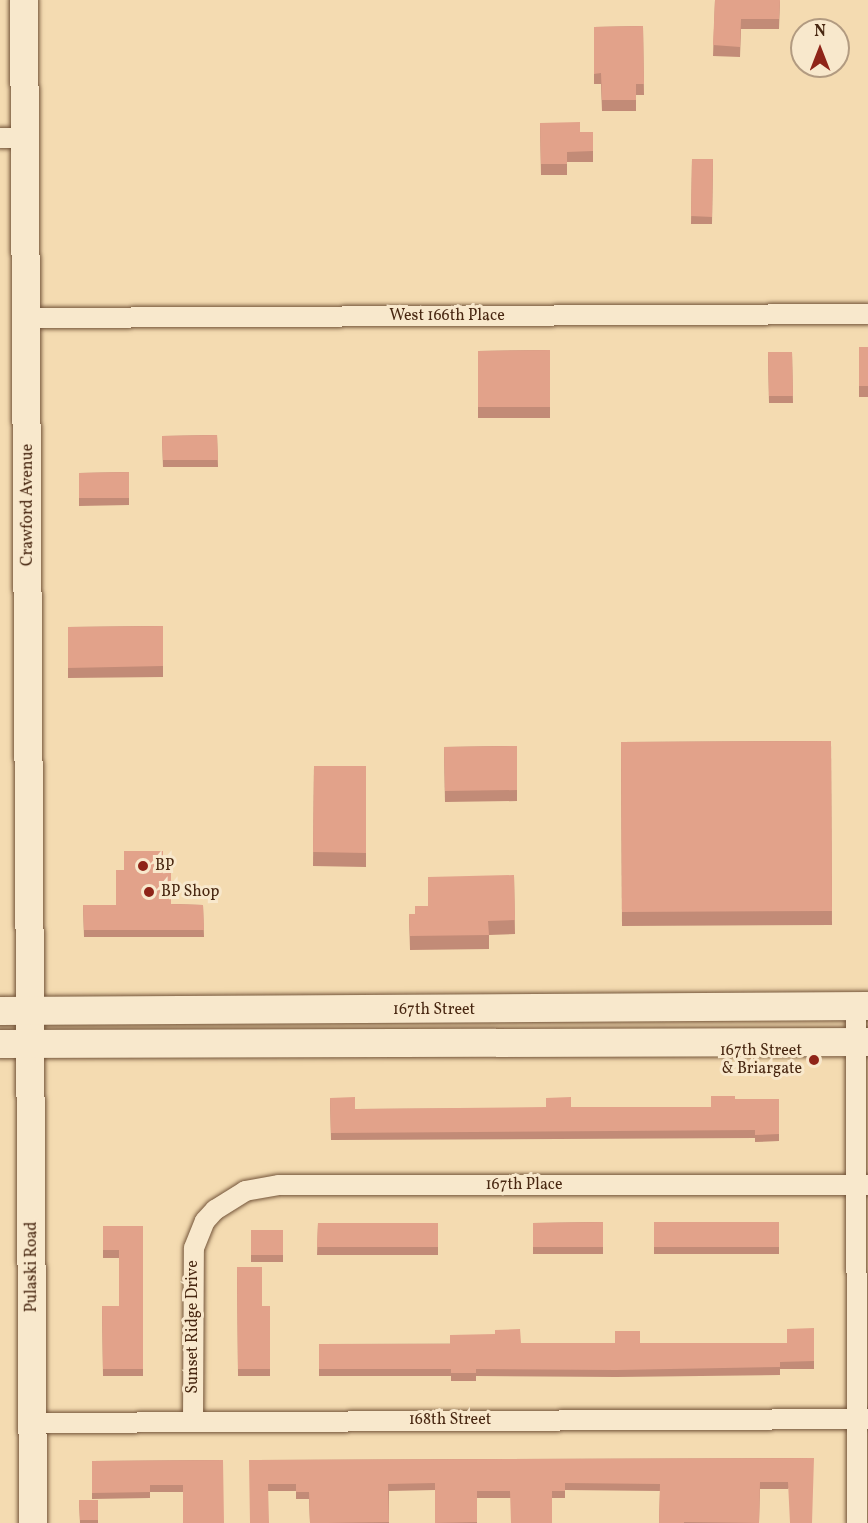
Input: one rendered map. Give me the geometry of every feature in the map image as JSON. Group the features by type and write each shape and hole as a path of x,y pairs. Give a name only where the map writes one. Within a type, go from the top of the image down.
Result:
{"main road":[{"name":"Crawford Avenue","path":"24,0 13,138 26,318 31,1011"},
{"name":"167th Street","path":"0,1011 862,1006"},
{"name":"Pulaski Road","path":"31,1011 33,1523"},
{"name":"167th Street","path":"0,1044 862,1042"}],"street":[{"name":"West 166th Place","path":"26,318 868,314"},
{"path":"857,1523 863,1419 862,1006"},
{"name":"167th Place","path":"199,1233 205,1221 227,1200 245,1191 279,1185 863,1185"},
{"name":"Sunset Ridge Drive","path":"194,1421 193,1264 194,1248 199,1233"},
{"name":"168th Street","path":"32,1423 863,1419"}],"building":[{"path":"715,0 780,0 779,19 741,19 740,47 713,45"},
{"path":"643,26 644,84 636,84 636,100 602,100 601,73 594,74 594,27"},
{"path":"580,122 580,132 593,132 593,151 567,152 567,164 541,164 540,123"},
{"path":"692,159 713,159 712,217 691,216"},
{"path":"859,347 868,347 868,386 859,386"},
{"path":"550,350 550,407 478,407 478,351"},
{"path":"768,352 792,352 793,396 769,396"},
{"path":"217,435 218,460 163,460 162,436"},
{"path":"129,472 129,498 79,498 79,473"},
{"path":"163,626 163,666 68,668 68,627"},
{"path":"831,741 832,911 622,912 621,742"},
{"path":"517,746 517,790 445,791 444,747"},
{"path":"314,766 366,766 366,853 313,852"},
{"path":"124,851 163,851 163,870 171,870 171,904 203,905 204,930 84,930 83,905 116,905 116,870 124,870"},
{"path":"514,875 515,920 488,921 489,935 410,936 409,914 415,914 415,906 428,906 428,877"},
{"path":"711,1096 735,1096 735,1099 779,1099 779,1134 755,1135 755,1130 331,1133 330,1098 355,1097 355,1109 546,1107 546,1098 571,1097 571,1107 711,1107"},
{"path":"603,1222 603,1247 533,1247 533,1223"},
{"path":"654,1222 779,1222 779,1247 654,1247"},
{"path":"318,1223 438,1223 438,1247 317,1247"},
{"path":"103,1226 143,1226 143,1369 103,1369 102,1306 119,1306 119,1250 103,1250"},
{"path":"251,1230 283,1230 283,1255 251,1255"},
{"path":"237,1267 262,1267 262,1306 270,1306 270,1369 238,1369"},
{"path":"814,1328 814,1361 780,1362 780,1367 616,1370 476,1369 476,1373 451,1373 451,1369 319,1369 319,1344 450,1344 450,1335 495,1334 495,1330 520,1329 521,1343 615,1343 615,1331 640,1331 640,1343 787,1343 787,1329"},
{"path":"814,1458 812,1523 790,1523 788,1482 760,1482 759,1523 659,1523 660,1484 565,1483 565,1491 552,1491 552,1523 511,1523 510,1491 477,1491 477,1522 435,1523 435,1483 388,1484 389,1522 327,1523 310,1523 309,1492 296,1492 296,1484 268,1484 269,1523 250,1523 249,1460"},
{"path":"223,1460 224,1523 183,1523 183,1485 150,1485 150,1492 92,1493 92,1461"},
{"path":"79,1500 98,1500 98,1520 80,1520"}],"place":[{"name":"BP","path":"143,866"},
{"name":"BP Shop","path":"149,892"},
{"name":"167th Street & Briargate","path":"814,1060"}]}
